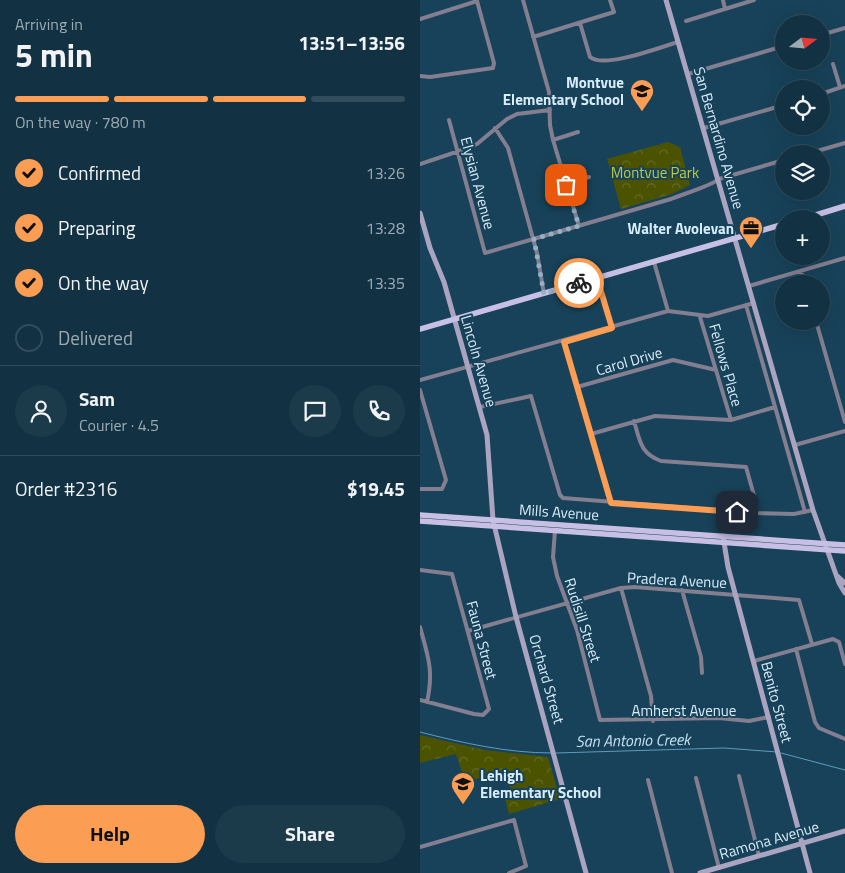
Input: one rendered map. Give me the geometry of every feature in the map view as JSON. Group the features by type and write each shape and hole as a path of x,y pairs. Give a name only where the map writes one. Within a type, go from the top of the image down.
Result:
{"main road":[{"path":"830,211 845,206"},
{"path":"420,329 775,227"},
{"name":"Mills Avenue","path":"420,515 493,523 723,540 824,546 845,545"},
{"name":"Mills Avenue","path":"420,521 493,523"},
{"name":"Mills Avenue","path":"824,546 845,551"}],"street":[{"path":"420,19 478,0 494,63 493,68 430,77 420,76"},
{"path":"523,0 550,92 553,140 579,226"},
{"path":"533,37 614,12 610,0"},
{"name":"San Bernardino Avenue","path":"666,0 813,510 824,546 845,593"},
{"path":"723,0 725,9"},
{"path":"686,21 754,0"},
{"path":"580,23 590,56 597,60 636,55 678,42"},
{"path":"830,32 845,28"},
{"path":"688,74 775,49"},
{"path":"830,92 843,87 833,64"},
{"path":"704,128 775,108"},
{"path":"420,164 478,144 495,128 517,114 550,110"},
{"name":"Elysian Avenue","path":"449,120 485,253 534,239"},
{"path":"495,128 508,148 534,239 544,294"},
{"path":"553,140 578,132"},
{"path":"830,147 845,143"},
{"path":"534,239 671,199 714,183 719,179 775,163"},
{"path":"566,185 588,177"},
{"name":"Lincoln Avenue","path":"420,213 430,248 444,282 480,406 489,447 493,523"},
{"path":"749,286 845,258"},
{"path":"654,262 668,311"},
{"path":"801,271 802,275"},
{"path":"597,278 612,328"},
{"path":"420,380 564,342 668,311 700,317 754,303"},
{"path":"746,305 805,512"},
{"name":"Fellows Place","path":"700,317 731,420"},
{"path":"819,330 845,422"},
{"path":"564,342 611,503"},
{"name":"Carol Drive","path":"578,387 673,360 716,370"},
{"path":"420,390 446,480 445,485 435,490 420,489"},
{"path":"480,406 531,396 560,495 564,498 755,513 794,514 813,510"},
{"path":"591,434 634,422 670,415 731,420 776,407"},
{"path":"634,422 640,442 649,456 661,461 746,467 755,498 755,513"},
{"path":"795,445 845,430"},
{"name":"Orchard Street","path":"493,523 516,617 586,873"},
{"name":"Rudisill Street","path":"555,528 554,563 577,630 600,720"},
{"name":"Benito Street","path":"723,540 810,873"},
{"name":"Fauna Street","path":"420,570 452,574 490,709 483,715 427,702"},
{"path":"837,576 845,583"},
{"path":"621,588 651,696 653,721"},
{"name":"Pradera Avenue","path":"468,631 621,588 682,590 799,600 812,644"},
{"path":"682,590 701,657 702,673"},
{"path":"420,627 431,668 432,682 427,702 420,700"},
{"path":"754,661 812,644 837,640 845,664"},
{"path":"796,649 819,728 845,739"},
{"name":"Amherst Avenue","path":"600,720 653,721 719,718 749,721 769,716"},
{"path":"739,776 759,856"},
{"path":"696,778 719,868"},
{"path":"648,780 672,873"},
{"path":"420,847 514,820 526,866 509,873"},
{"name":"Ramona Avenue","path":"700,873 845,831"}],"green space":[{"name":"Montvue Park","path":"668,142 680,147 690,185 672,194 621,209 607,159"},
{"path":"420,735 485,750 548,757 560,799 509,814 504,796 512,793 505,771 469,781 467,775 463,775 456,754 420,763"}],"waterway":[{"name":"San Antonio Creek","path":"420,732 485,747 535,753 552,753"},
{"name":"San Antonio Creek","path":"556,753 724,748 777,752"},
{"name":"San Antonio Creek","path":"781,753 845,770"}],"way so far":[{"path":"566,185 579,226 534,239 544,294 579,283"}],"place":[{"name":"Montvue Elementary School","path":"642,112"},
{"name":"Walter Avolevan","path":"751,249"},
{"name":"Lehigh Elementary School","path":"463,805"}],"route":[{"path":"579,283 597,278 612,328 564,342 611,503 737,512"}]}
